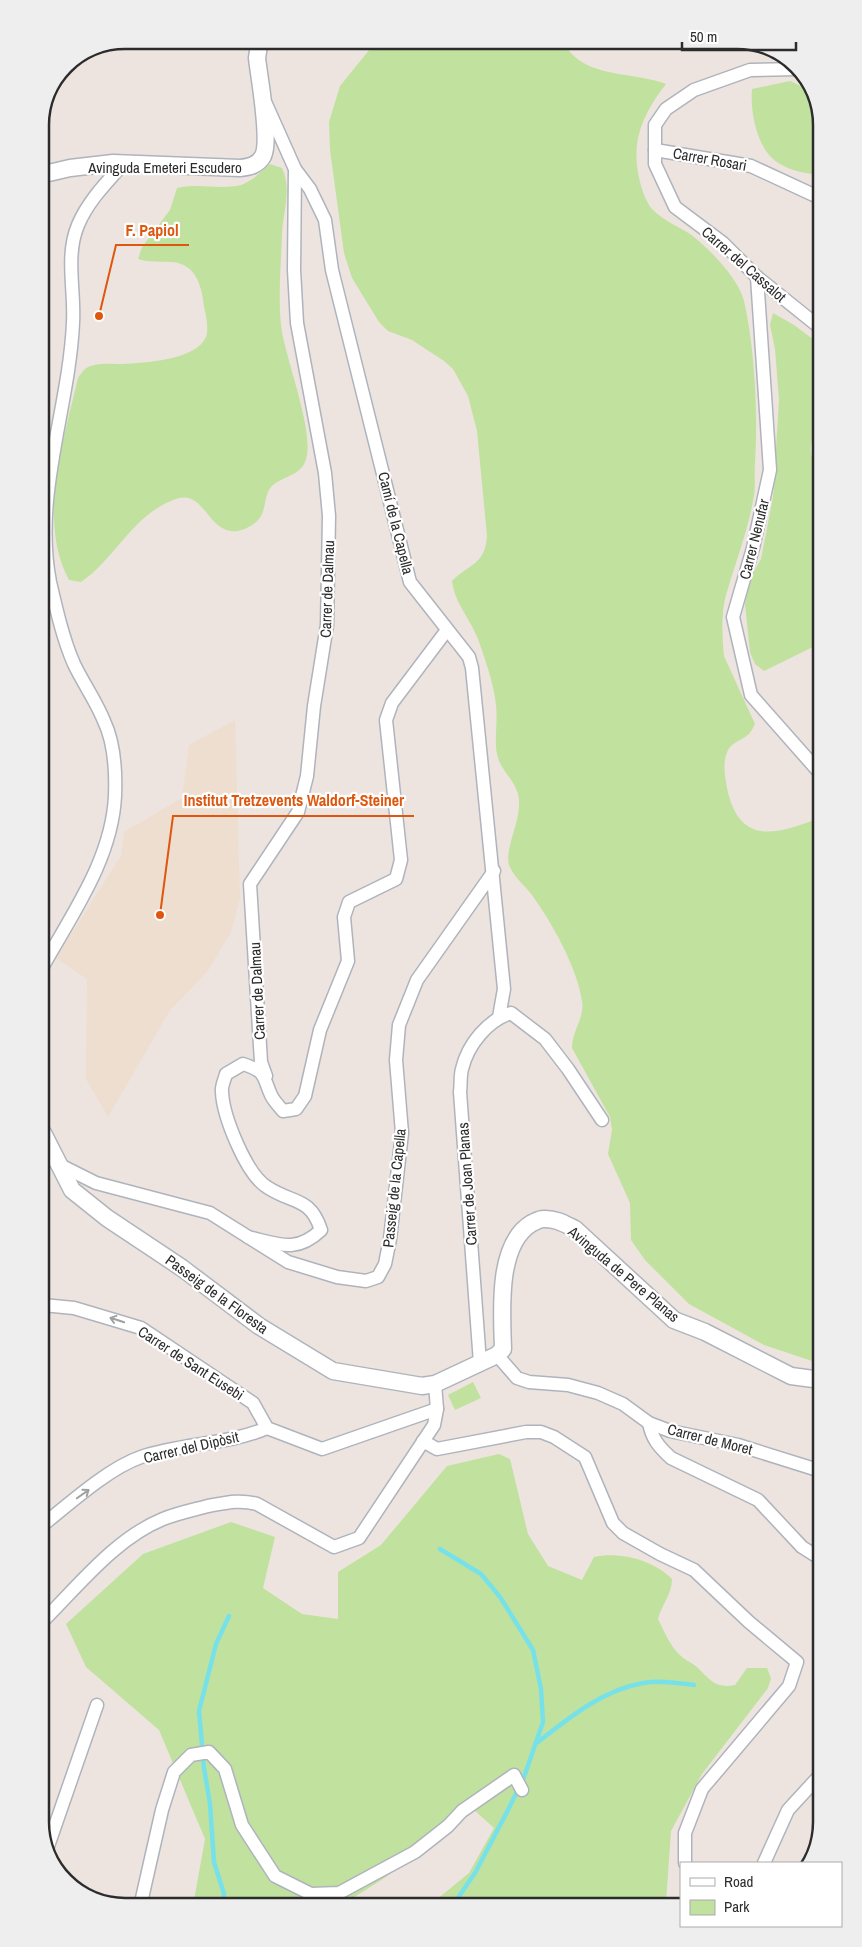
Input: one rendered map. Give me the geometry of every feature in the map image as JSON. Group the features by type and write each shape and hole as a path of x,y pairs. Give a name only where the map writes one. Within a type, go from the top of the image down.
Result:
{"street":[{"name":"Avinguda Emeteri Escudero","path":"49,172 90,165 124,163 228,168 251,167 258,163 265,150 257,58 258,49"},
{"name":"Carrer del Cassalot","path":"789,69 750,70 694,90 666,109 655,125 655,164 674,208 723,243 757,277 813,322"},
{"name":"Carrer de Dalmau","path":"261,93 295,169 294,270 298,323 325,473 329,516 328,625 314,706 307,776 298,812 250,884 261,1062 271,1096 283,1111 296,1109 305,1096 320,1030 348,961 344,917 350,902 396,879 401,860 386,720 392,702 447,630"},
{"name":"Carrer Rosari","path":"655,150 751,166 813,195"},
{"path":"49,491 74,322 71,258 73,240 86,208 124,163"},
{"name":"Camí de la Capella","path":"295,169 310,189 325,220 334,279 410,582 469,657 472,668 494,871 504,989 499,1017"},
{"name":"Carrer Nenufar","path":"757,277 770,470 754,548 733,617 751,696 813,765"},
{"path":"49,575 73,663 104,720 112,744 115,762 115,797 112,826 102,859 49,955"},
{"name":"Passeig de la Capella","path":"58,1164 96,1183 210,1213 288,1262 329,1274 366,1281 378,1277 385,1264 390,1239 402,1133 396,1060 399,1026 417,980 494,871"},
{"path":"499,1017 511,1013 545,1039 568,1069 602,1120"},
{"name":"Carrer de Joan Planas","path":"480,1364 460,1092 461,1069 477,1038 499,1017"},
{"path":"248,1237 289,1246 309,1241 321,1230 316,1214 303,1204 266,1187 253,1174 230,1125 222,1092 226,1074 243,1064 253,1067 266,1076"},
{"name":"Passeig de la Floresta","path":"49,1145 72,1190 107,1218 182,1268 259,1326 312,1360 333,1371 422,1386 435,1384"},
{"name":"Avinguda de Pere Planas","path":"497,1355 503,1349 501,1305 509,1255 516,1238 525,1228 541,1218 557,1220 575,1229 674,1320 705,1332 792,1376 813,1379"},
{"name":"Carrer de Sant Eusebi","path":"49,1306 74,1308 141,1328 252,1403 267,1428"},
{"path":"49,1615 117,1548 163,1519 190,1510 243,1500 257,1504 334,1547 345,1545 359,1538 434,1425 437,1409 435,1384 497,1355"},
{"name":"Carrer de Moret","path":"497,1355 517,1378 529,1382 568,1385 598,1393 623,1404 649,1422 670,1431 738,1445 813,1468"},
{"path":"267,1428 322,1448 437,1409"},
{"path":"649,1422 652,1436 660,1448 671,1458 758,1500 802,1547 813,1554"},
{"name":"Carrer del Dipòsit","path":"49,1520 120,1468 136,1459 267,1428"},
{"path":"423,1441 437,1449 526,1432 541,1432 554,1437 585,1457 613,1523 623,1533 660,1554 694,1570 749,1622 797,1662 789,1686 702,1789 685,1833 686,1862"},
{"path":"51,1839 97,1705"},
{"path":"142,1898 162,1810 174,1772 191,1755 209,1752 225,1768 242,1825 275,1876 311,1894 339,1894 415,1852 448,1826 462,1811 514,1775 522,1790"},
{"path":"764,1862 788,1810 813,1784"}],"shaded area":[{"path":"235,720 240,899 231,932 207,972 170,1010 108,1117 86,1079 87,979 56,958 121,856 124,832 182,798 189,745"}],"green space":[{"path":"370,49 569,49 582,62 595,68 666,84 650,107 640,130 636,155 643,192 656,213 690,234 705,247 722,264 736,283 744,301 753,360 756,444 753,501 748,525 724,602 722,633 724,656 755,724 749,734 728,750 724,769 727,788 733,807 740,820 750,827 761,831 774,831 788,829 813,820 813,1361 764,1345 689,1304 645,1260 631,1240 630,1203 608,1154 612,1130 610,1117 572,1048 574,1035 582,1013 582,1001 575,974 563,946 548,919 509,865 509,849 518,813 518,794 501,765 497,754 496,705 489,672 475,631 459,604 452,581 476,563 486,546 487,536 477,431 468,396 453,369 412,340 388,331 379,322 352,278 344,253 330,150 329,122 340,86"},
{"path":"790,81 802,86 813,115 813,174 781,165 766,152 758,135 753,116 752,89"},
{"path":"270,164 282,168 287,192 282,234 280,314 283,339 299,395 307,434 308,450 305,462 297,472 271,487 260,518 249,527 240,531 231,531 223,528 198,503 183,497 159,507 146,516 104,562 81,582 69,580 60,557 55,532 54,506 61,453 78,378 85,369 93,365 143,363 169,359 192,351 200,345 206,337 207,326 202,291 196,277 187,267 180,264 138,259 142,247 170,210 177,188 241,185 253,179"},
{"path":"773,313 813,339 813,437 811,455 813,459 813,647 764,671 755,664 750,652 745,604 749,580 761,559 773,497 779,400 775,349 770,325"},
{"path":"473,1382 481,1398 455,1410 448,1395"},
{"path":"499,1454 510,1459 528,1534 548,1566 582,1580 594,1557 614,1555 646,1562 665,1572 672,1579 672,1584 658,1619 677,1653 696,1666 710,1680 723,1686 735,1685 747,1668 767,1668 771,1678 768,1688 702,1774 671,1831 666,1898 439,1898 469,1873 494,1828 472,1808 461,1823 443,1839 411,1857 386,1877 353,1898 194,1898 205,1839 159,1730 86,1667 66,1624 143,1554 231,1522 275,1537 263,1588 302,1614 338,1619 338,1572 381,1545 447,1466"}],"waterway":[{"path":"440,1549 481,1574 500,1597 533,1650 541,1689 543,1722 524,1777 509,1808 475,1873 458,1898"},
{"path":"224,1898 214,1862 210,1804 204,1768 199,1711 216,1644 229,1616"},
{"path":"538,1742 562,1723 601,1698 614,1692 649,1682 694,1685"}],"place":[{"name":"F. Papiol","path":"99,316"},
{"name":"Institut Tretzevents Waldorf-Steiner","path":"160,915"}]}
